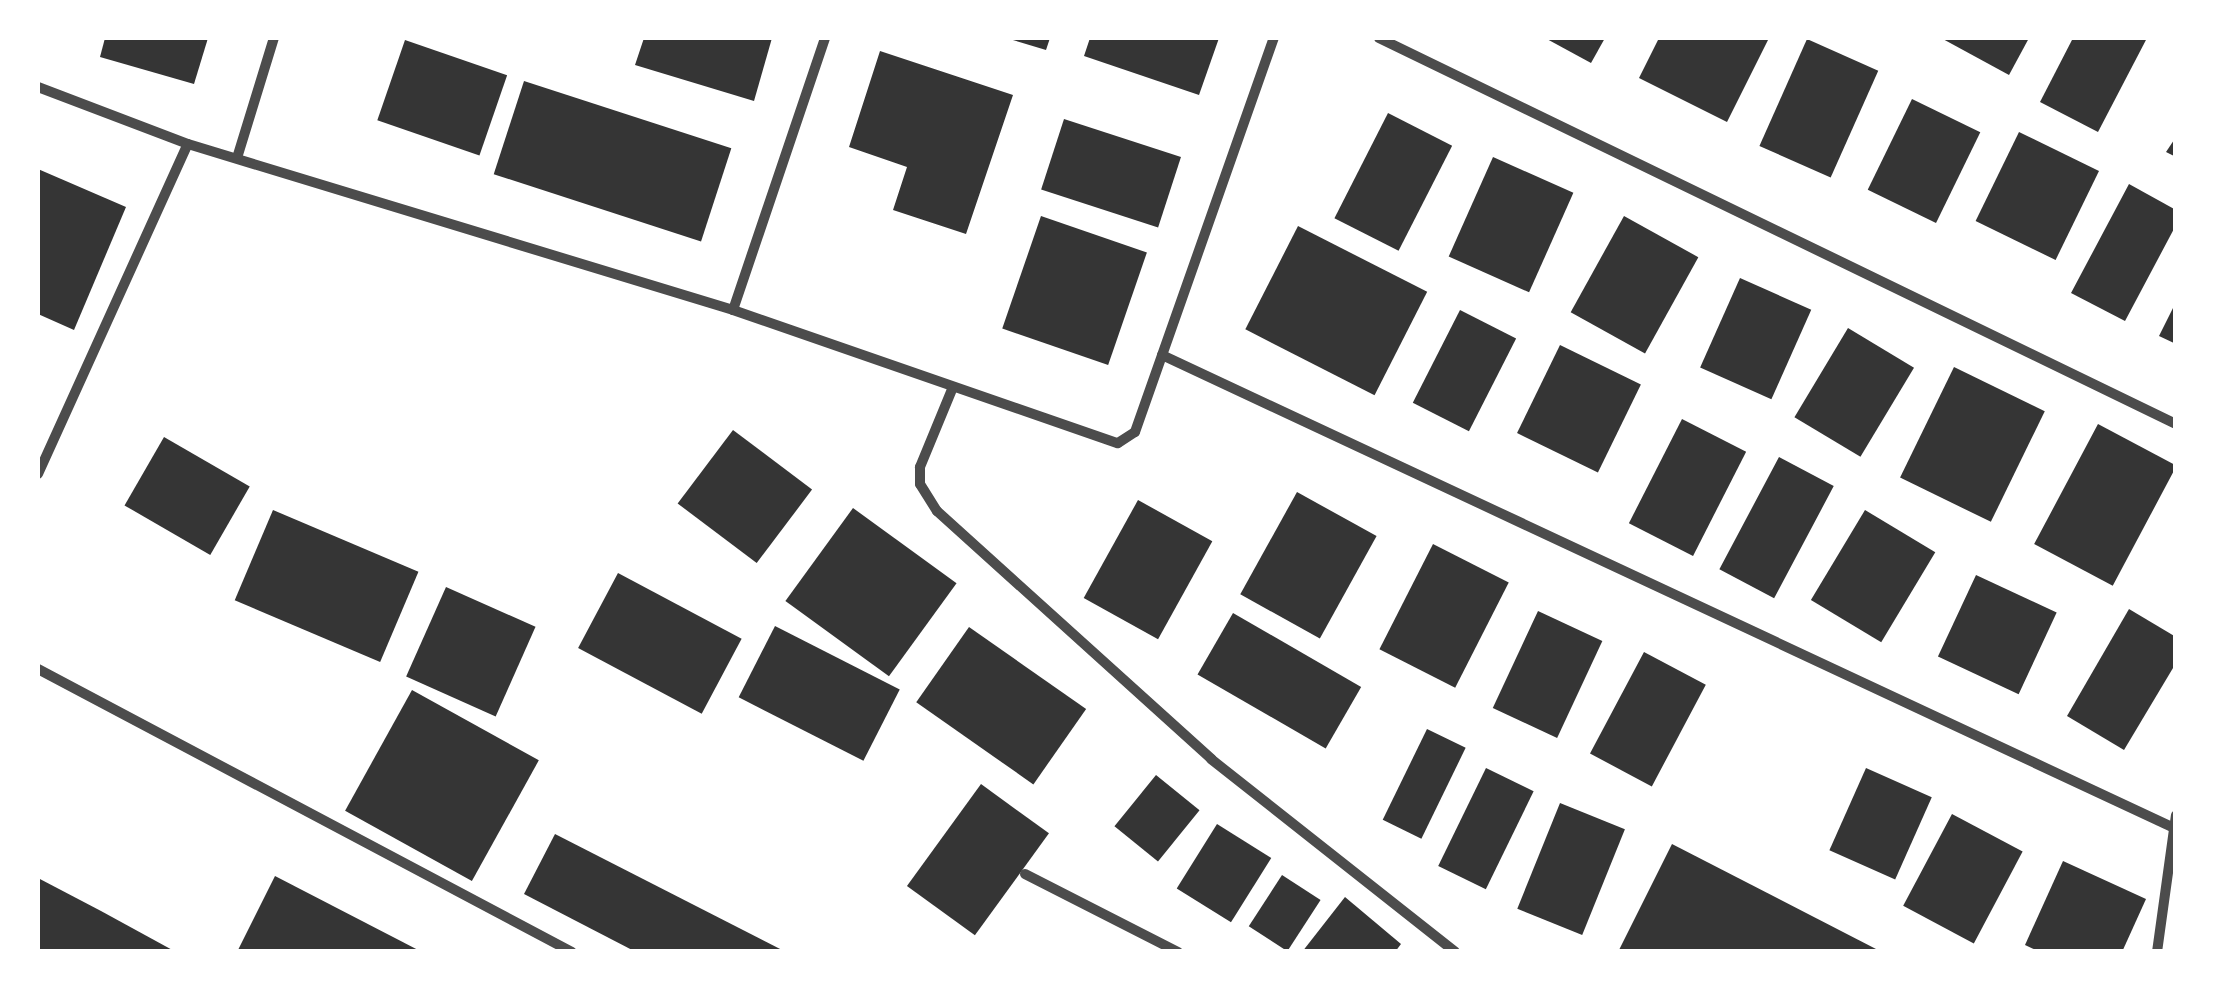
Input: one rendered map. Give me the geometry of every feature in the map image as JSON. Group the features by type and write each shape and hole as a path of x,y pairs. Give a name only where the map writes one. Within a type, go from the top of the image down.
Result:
{"street":[{"path":"237,158 274,38"},
{"path":"734,310 825,38"},
{"path":"38,87 188,144 734,310 1125,442 1135,432 1274,38"},
{"path":"1378,38 2176,424"},
{"path":"38,474 188,144"},
{"path":"1162,356 2175,829"},
{"path":"953,387 920,467 920,484 937,510 1211,759 1455,952"},
{"path":"38,669 572,952"},
{"path":"2156,952 2176,815"},
{"path":"1024,874 1178,952"}],"building":[{"path":"105,38 208,38 194,84 100,57"},
{"path":"644,38 772,38 754,101 635,65"},
{"path":"1006,38 1050,38 1046,50"},
{"path":"1090,38 1219,38 1199,95 1084,56"},
{"path":"1545,38 1605,38 1591,63"},
{"path":"1659,38 1769,38 1727,122 1639,78"},
{"path":"1941,38 2029,38 2009,75"},
{"path":"2073,38 2147,38 2098,132 2040,102"},
{"path":"1807,39 1878,71 1831,178 1759,146"},
{"path":"405,40 507,75 479,156 377,120"},
{"path":"880,51 1013,95 966,234 893,210 907,167 849,147"},
{"path":"524,81 731,148 701,242 494,174"},
{"path":"1912,99 1980,132 1936,223 1868,190"},
{"path":"1388,113 1452,146 1399,251 1334,218"},
{"path":"1064,119 1181,157 1158,227 1041,189"},
{"path":"2019,132 2099,171 2056,260 1976,221"},
{"path":"2176,137 2176,157 2166,152"},
{"path":"1493,157 1573,193 1529,292 1449,257"},
{"path":"38,169 126,207 74,330 38,314"},
{"path":"2129,184 2176,210 2176,225 2125,321 2071,293"},
{"path":"1041,216 1147,252 1108,365 1002,329"},
{"path":"1624,216 1698,257 1645,353 1571,312"},
{"path":"1298,226 1427,292 1375,395 1245,329"},
{"path":"1740,278 1811,310 1771,399 1700,368"},
{"path":"2176,302 2176,344 2159,336"},
{"path":"1460,310 1516,339 1469,431 1413,403"},
{"path":"1848,328 1914,368 1860,457 1794,417"},
{"path":"1560,345 1641,384 1598,473 1517,433"},
{"path":"1954,367 2045,411 1991,522 1900,478"},
{"path":"1682,419 1746,452 1693,556 1629,523"},
{"path":"2098,424 2176,465 2113,586 2034,544"},
{"path":"733,430 812,490 757,563 678,503"},
{"path":"164,437 250,486 210,555 125,505"},
{"path":"1779,457 1834,486 1774,598 1719,569"},
{"path":"1297,492 1377,536 1320,638 1240,594"},
{"path":"1138,500 1212,541 1158,639 1084,598"},
{"path":"853,508 957,583 889,676 785,601"},
{"path":"273,510 418,572 380,662 235,600"},
{"path":"1865,510 1935,552 1881,642 1811,600"},
{"path":"1433,544 1509,583 1455,688 1379,649"},
{"path":"618,573 742,639 702,714 578,648"},
{"path":"1976,575 2057,613 2019,694 1938,657"},
{"path":"446,587 536,627 496,716 406,677"},
{"path":"2129,609 2176,637 2176,663 2124,750 2067,716"},
{"path":"1538,611 1602,641 1557,738 1493,708"},
{"path":"1233,613 1361,687 1326,748 1198,674"},
{"path":"775,626 900,690 863,761 739,697"},
{"path":"969,627 1086,709 1033,784 916,702"},
{"path":"1644,652 1706,685 1652,786 1590,754"},
{"path":"412,690 539,760 472,881 345,811"},
{"path":"1427,729 1466,748 1421,839 1383,820"},
{"path":"1486,768 1534,791 1486,889 1438,866"},
{"path":"1866,768 1932,797 1895,880 1829,850"},
{"path":"1156,775 1200,810 1158,862 1114,826"},
{"path":"981,784 1049,833 975,935 907,886"},
{"path":"1560,803 1625,829 1582,935 1517,909"},
{"path":"1952,814 2023,852 1974,943 1903,906"},
{"path":"1217,824 1271,858 1231,922 1177,888"},
{"path":"555,834 786,952 636,952 524,894"},
{"path":"1672,844 1876,949 1618,952"},
{"path":"2063,861 2146,899 2122,952 2040,952 2025,945"},
{"path":"1282,875 1321,900 1287,951 1249,926"},
{"path":"275,876 422,952 237,952"},
{"path":"38,878 101,911 176,952 38,952"},
{"path":"1345,897 1401,944 1395,952 1302,952"}]}
